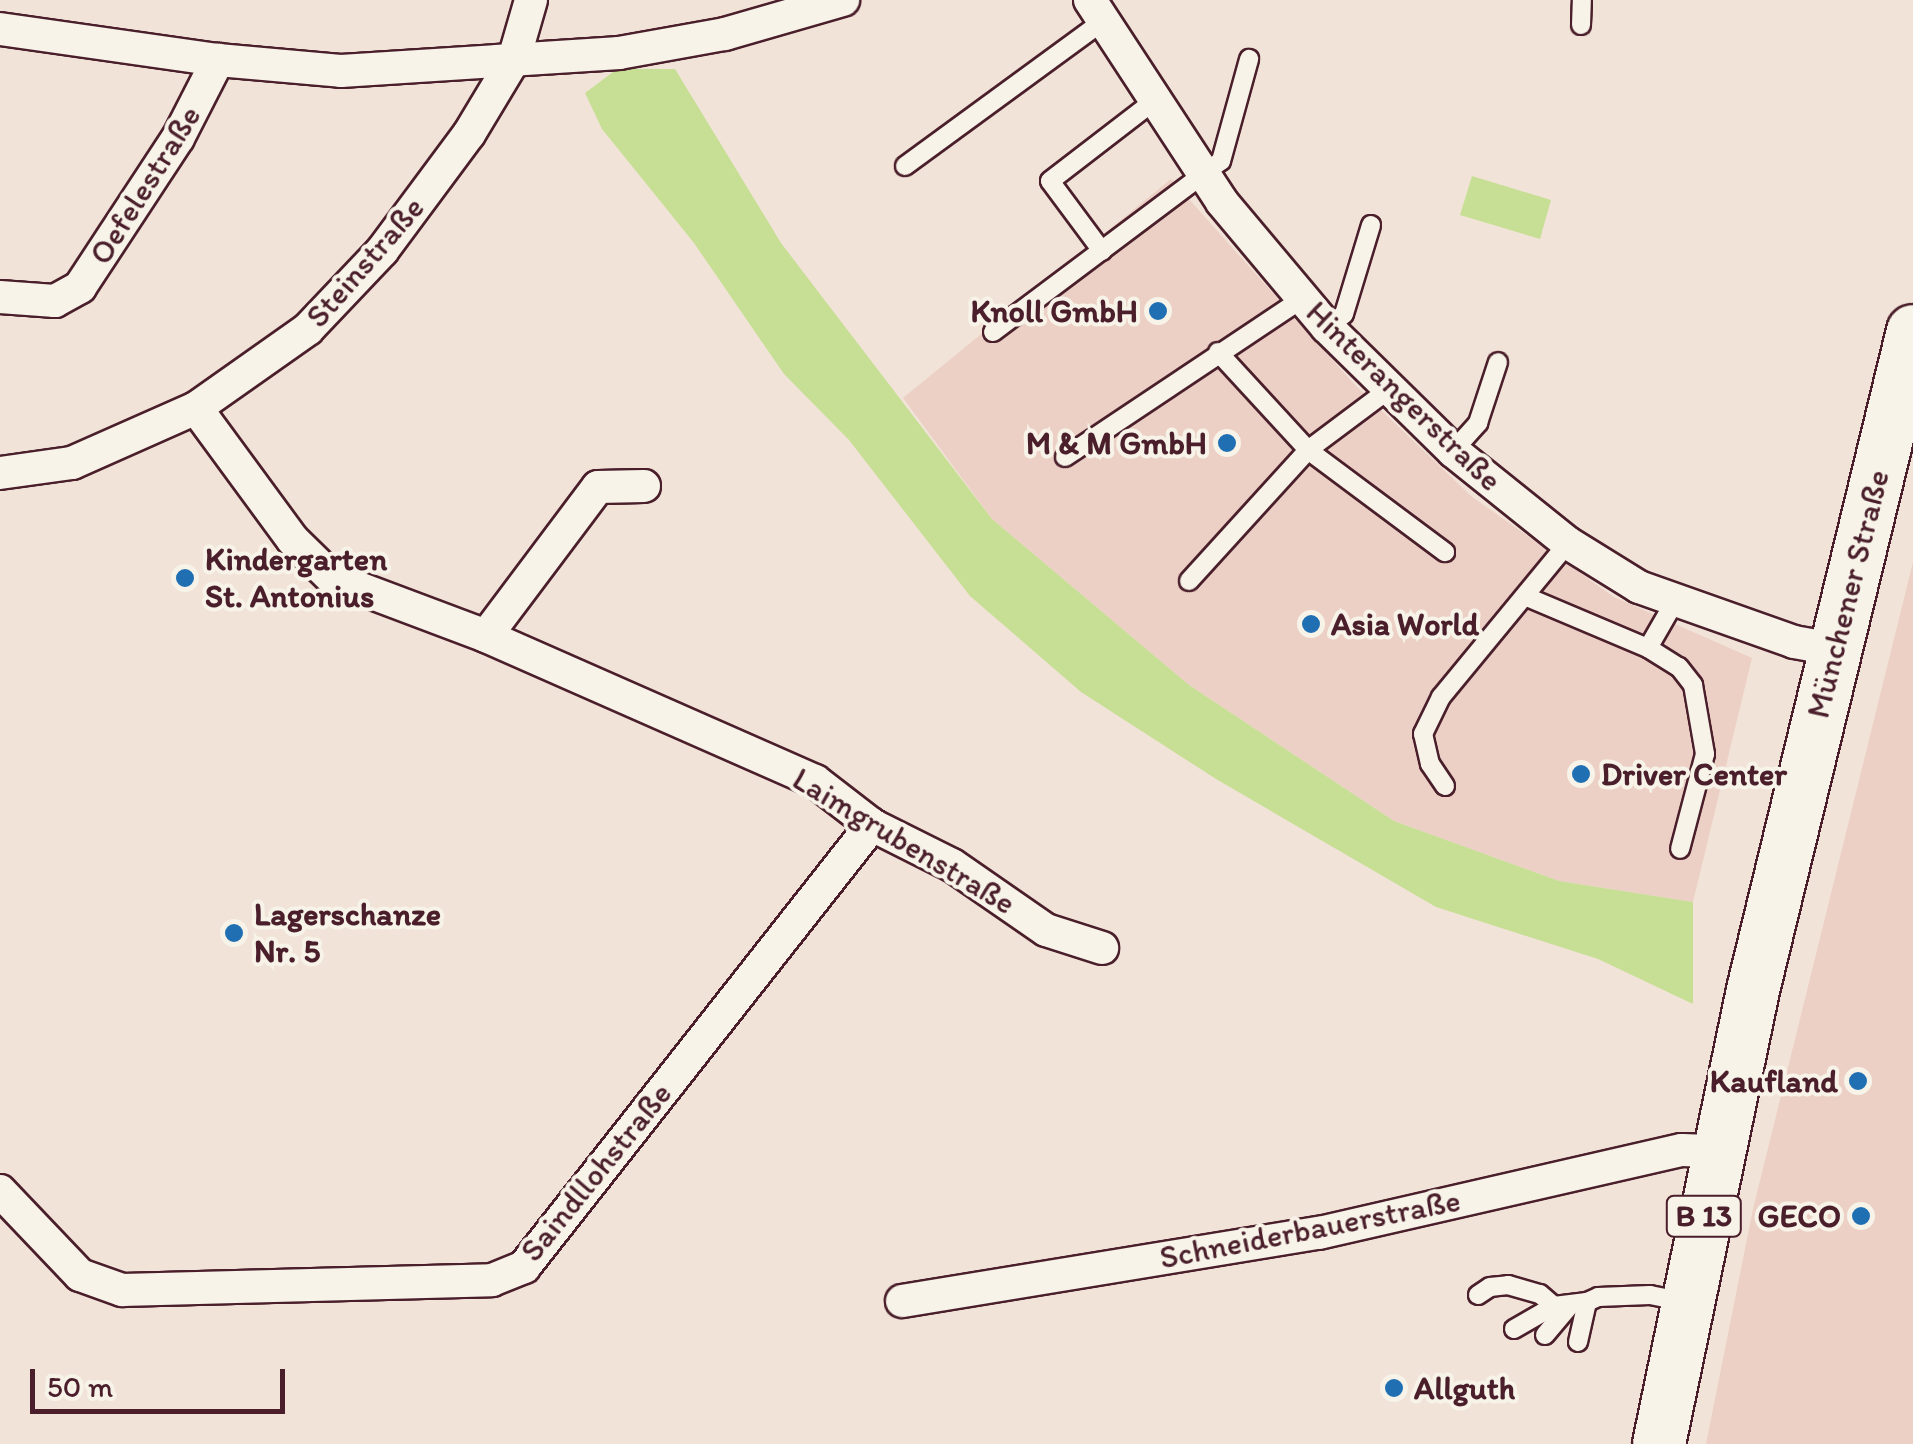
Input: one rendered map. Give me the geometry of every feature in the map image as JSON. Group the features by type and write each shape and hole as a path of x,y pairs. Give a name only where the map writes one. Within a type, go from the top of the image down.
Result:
{"main road":[{"name":"Münchener Straße","path":"1660,1444 1717,1151 1833,649 1913,331"}],"street":[{"name":"Steinstraße","path":"0,473 72,464 196,408 308,329 382,250 470,134 514,59 531,0"},
{"path":"514,59 619,53 707,37 843,0"},
{"name":"Hinterangerstraße","path":"1096,10 1204,175 1303,298 1327,327 1453,451 1568,543 1639,587 1794,642 1833,649"},
{"name":"Oefelestraße","path":"0,28 218,60 341,70 514,59"},
{"name":"Oefelestraße","path":"0,297 54,301 80,287 178,138 218,60"},
{"name":"Laimgrubenstraße","path":"196,408 293,540 332,578 486,636 815,781 872,825 952,864 1046,930 1102,948"},
{"path":"486,636 598,487 644,486"},
{"name":"Saindllohstraße","path":"0,1191 80,1275 122,1290 492,1280 524,1266 872,825"},
{"name":"Schneiderbauerstraße","path":"902,1301 1319,1232 1682,1150 1717,1151"}],"lane":[{"path":"1581,26 1582,0"},
{"path":"904,166 1096,10"},
{"path":"993,332 1220,161 1249,59"},
{"path":"1102,251 1050,181 1156,100"},
{"path":"1327,327 1344,314 1371,225"},
{"path":"1065,457 1303,298"},
{"path":"1218,352 1308,450 1445,552"},
{"path":"1453,451 1478,423 1498,362"},
{"path":"1188,581 1308,450 1391,388"},
{"path":"1445,786 1430,764 1423,734 1440,696 1527,598 1568,543"},
{"path":"1527,598 1648,648 1678,667 1693,685 1701,710 1705,754 1680,850"},
{"path":"1648,648 1675,602"},
{"path":"1478,1295 1490,1287 1508,1284 1571,1304"},
{"path":"1514,1328 1571,1304 1623,1294 1688,1302"},
{"path":"1546,1336 1571,1304"},
{"path":"1571,1304 1578,1342"}],"shaded area":[{"path":"1171,179 1355,385 1471,496 1614,597 1752,658 1693,902 1559,881 1394,821 1189,685 992,519 903,398"},
{"path":"1913,562 1913,1444 1706,1444 1753,1209"}],"green space":[{"path":"617,69 675,69 781,243 992,519 1189,685 1394,821 1559,881 1693,902 1693,1004 1598,959 1436,907 1216,779 1081,692 970,596 849,440 784,374 694,243 602,129 585,93"},
{"path":"1472,176 1551,200 1540,239 1460,215"}],"place":[{"name":"Knoll GmbH","path":"1158,311"},
{"name":"M & M GmbH","path":"1227,443"},
{"name":"Kindergarten St. Antonius","path":"185,578"},
{"name":"Asia World","path":"1311,624"},
{"name":"Driver Center","path":"1581,774"},
{"name":"Lagerschanze Nr. 5","path":"234,933"},
{"name":"Kaufland","path":"1858,1081"},
{"name":"GECO","path":"1861,1216"},
{"name":"Allguth","path":"1394,1388"}]}
